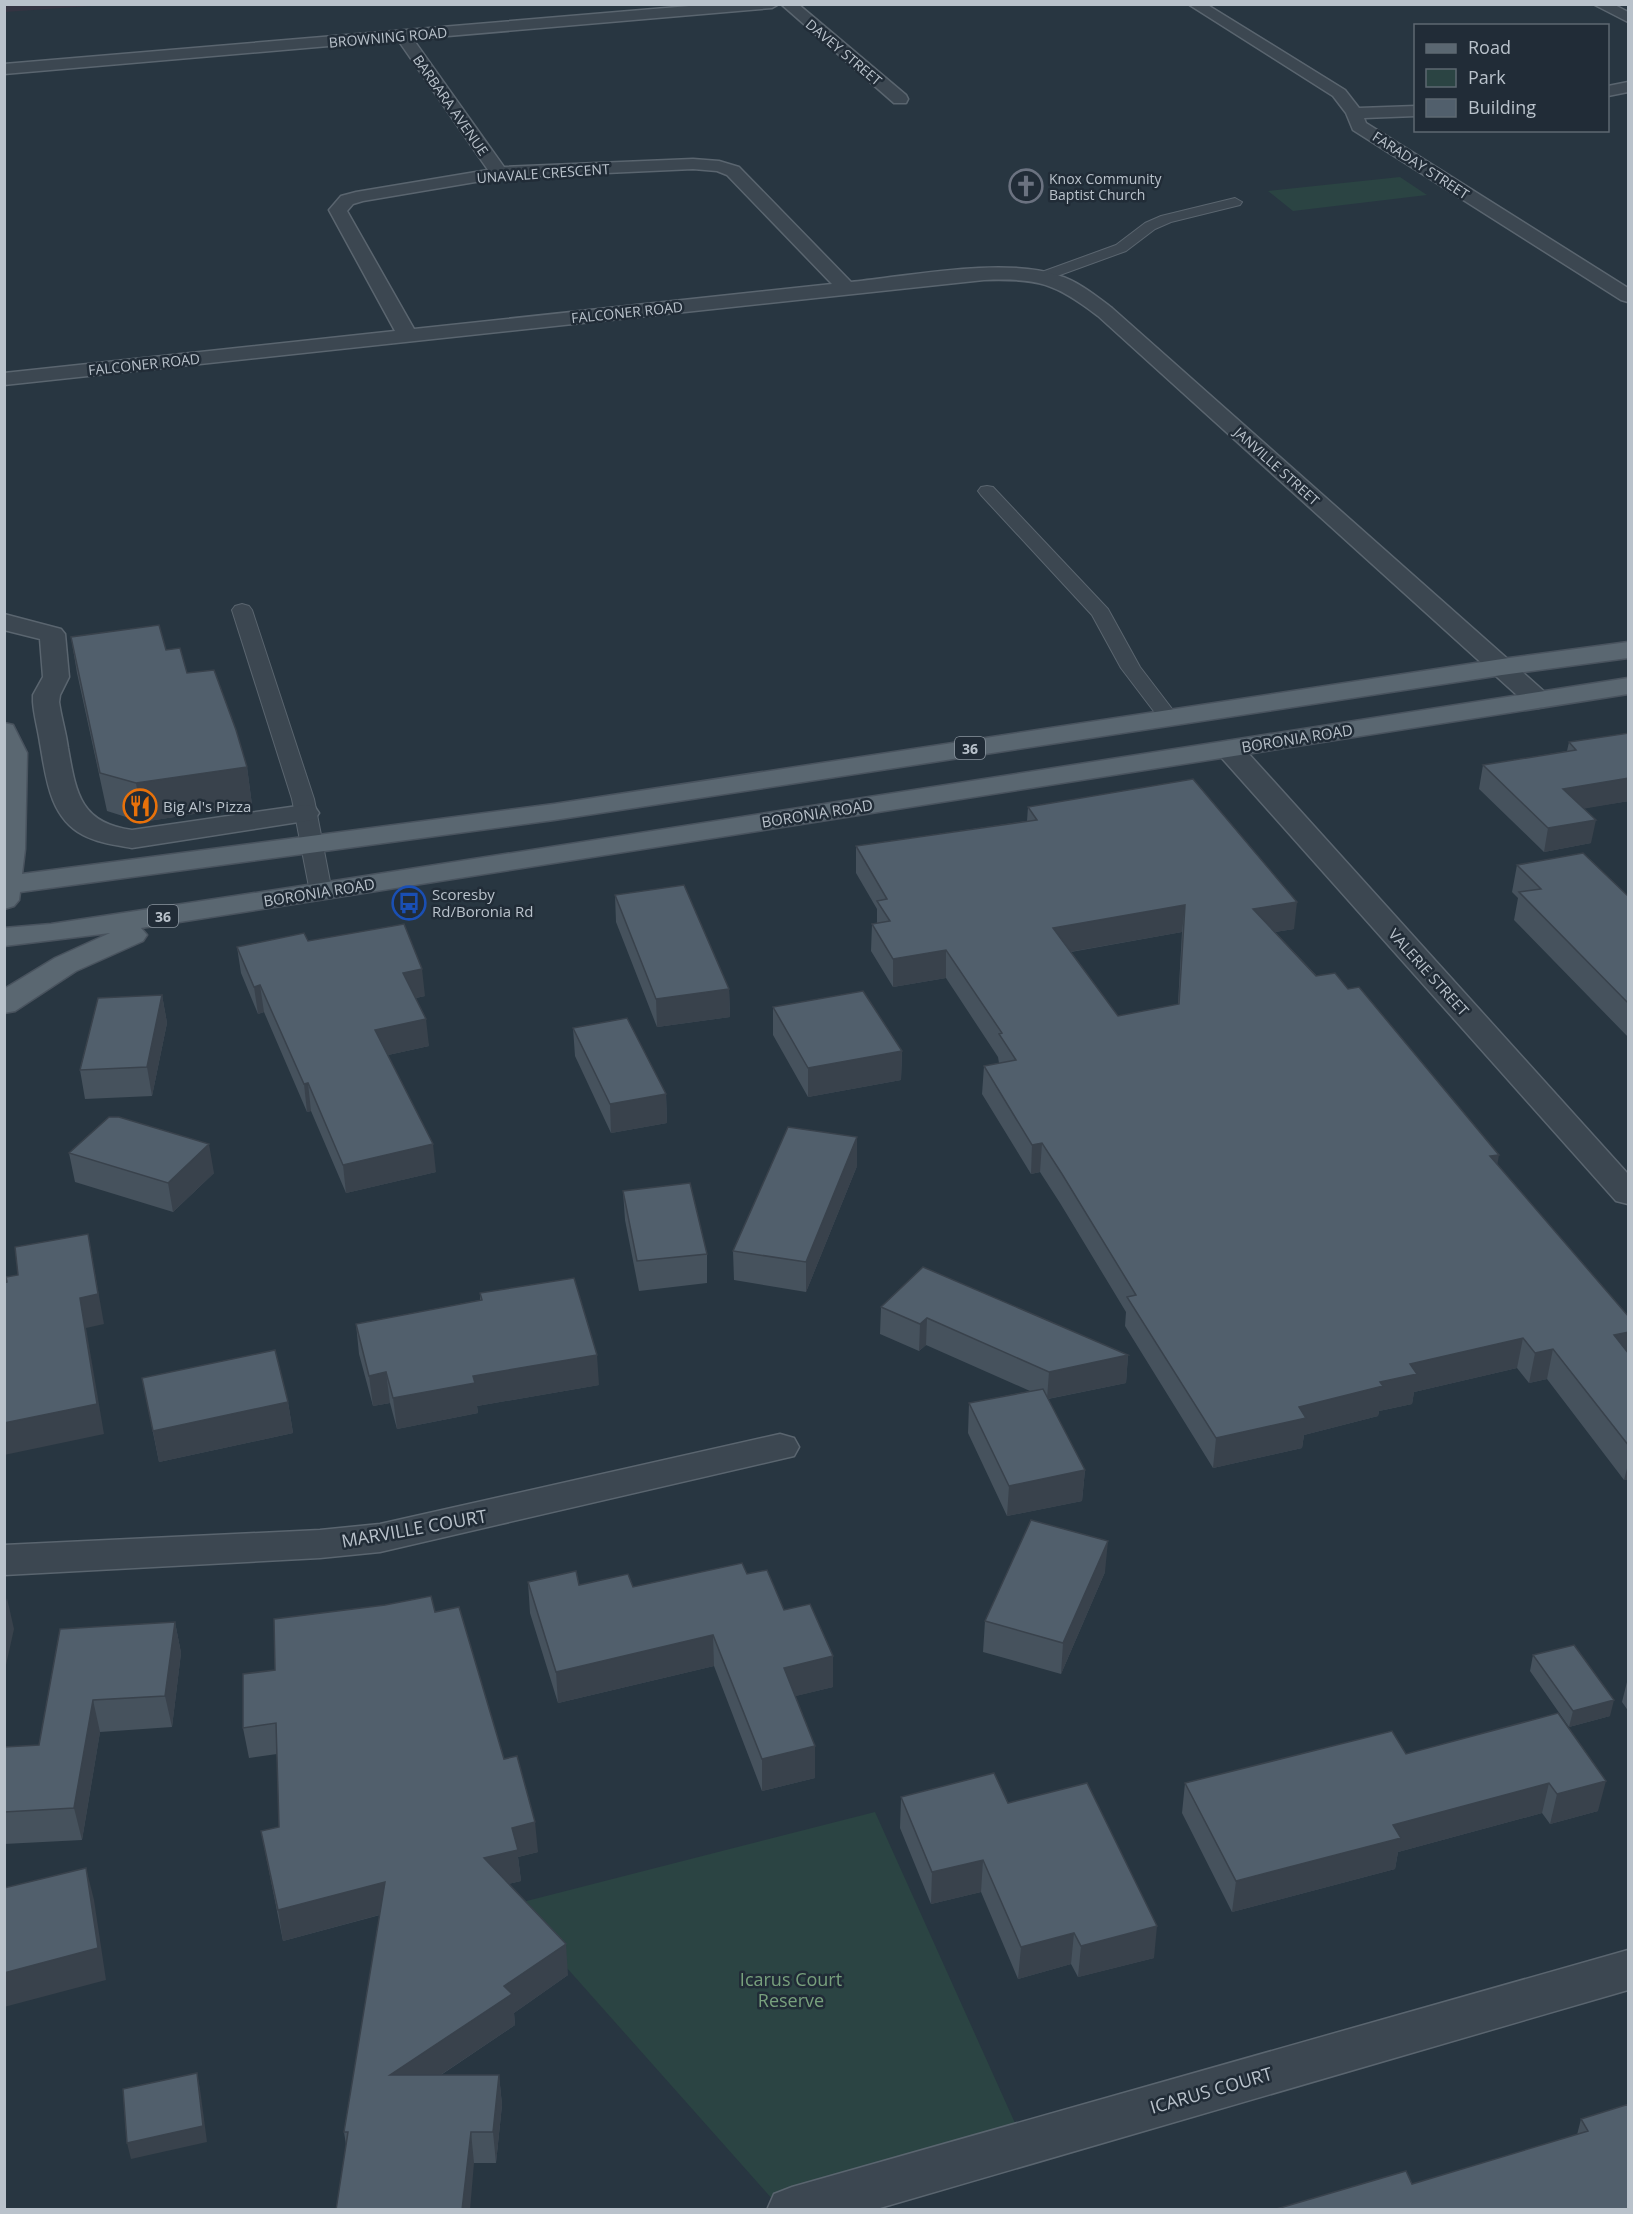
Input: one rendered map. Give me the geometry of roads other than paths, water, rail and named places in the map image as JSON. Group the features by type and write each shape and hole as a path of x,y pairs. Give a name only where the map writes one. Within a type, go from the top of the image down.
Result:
{"main road":[{"name":"36","path":"6,890 554,812 1502,667 1629,650"},
{"name":"BORONIA ROAD","path":"4,937 51,933 198,911 1629,686"},
{"path":"4,731 13,753 6,890"},
{"path":"4,1004 39,977 90,950 198,911"}],"street":[{"path":"556,4 573,21"},
{"name":"BROWNING ROAD","path":"4,69 772,4"},
{"name":"DAVEY STREET","path":"788,4 900,99"},
{"name":"FARADAY STREET","path":"1195,4 1339,93 1354,113 1359,126 1629,296"},
{"path":"1600,4 1629,18"},
{"name":"BARBARA AVENUE","path":"403,36 499,173"},
{"path":"1609,91 1629,87"},
{"path":"1354,113 1414,111"},
{"name":"UNAVALE CRESCENT","path":"407,336 338,210 347,200 362,196 499,173 693,164 719,166 733,171 846,288"},
{"name":"FALCONER ROAD","path":"4,379 984,274 1016,272 1044,276"},
{"name":"JANVILLE STREET","path":"1044,276 1068,284 1105,312 1538,700"},
{"path":"4,621 52,634 56,679 46,697 60,782 74,813 94,832 108,837 132,839 305,813"},
{"name":"VALERIE STREET","path":"1229,749 1629,1194"},
{"name":"MARVILLE COURT","path":"4,1560 320,1544 380,1538 780,1447"},
{"name":"ICARUS COURT","path":"792,2210 1629,1970"}],"lane":[{"name":"FALCONER ROAD","path":"1044,276 1121,248 1150,226 1166,219 1235,202"},
{"path":"987,491 1101,613 1110,634 1134,675 1169,718"},
{"path":"242,610 305,813 321,892"}],"place":[{"name":"Knox Community Baptist Church","path":"1026,186"},
{"name":"Big Al's Pizza","path":"140,806"},
{"name":"Scoresby Rd/Boronia Rd","path":"409,903"}],"park label":[{"name":"Icarus Court Reserve","path":"791,1989"}]}
